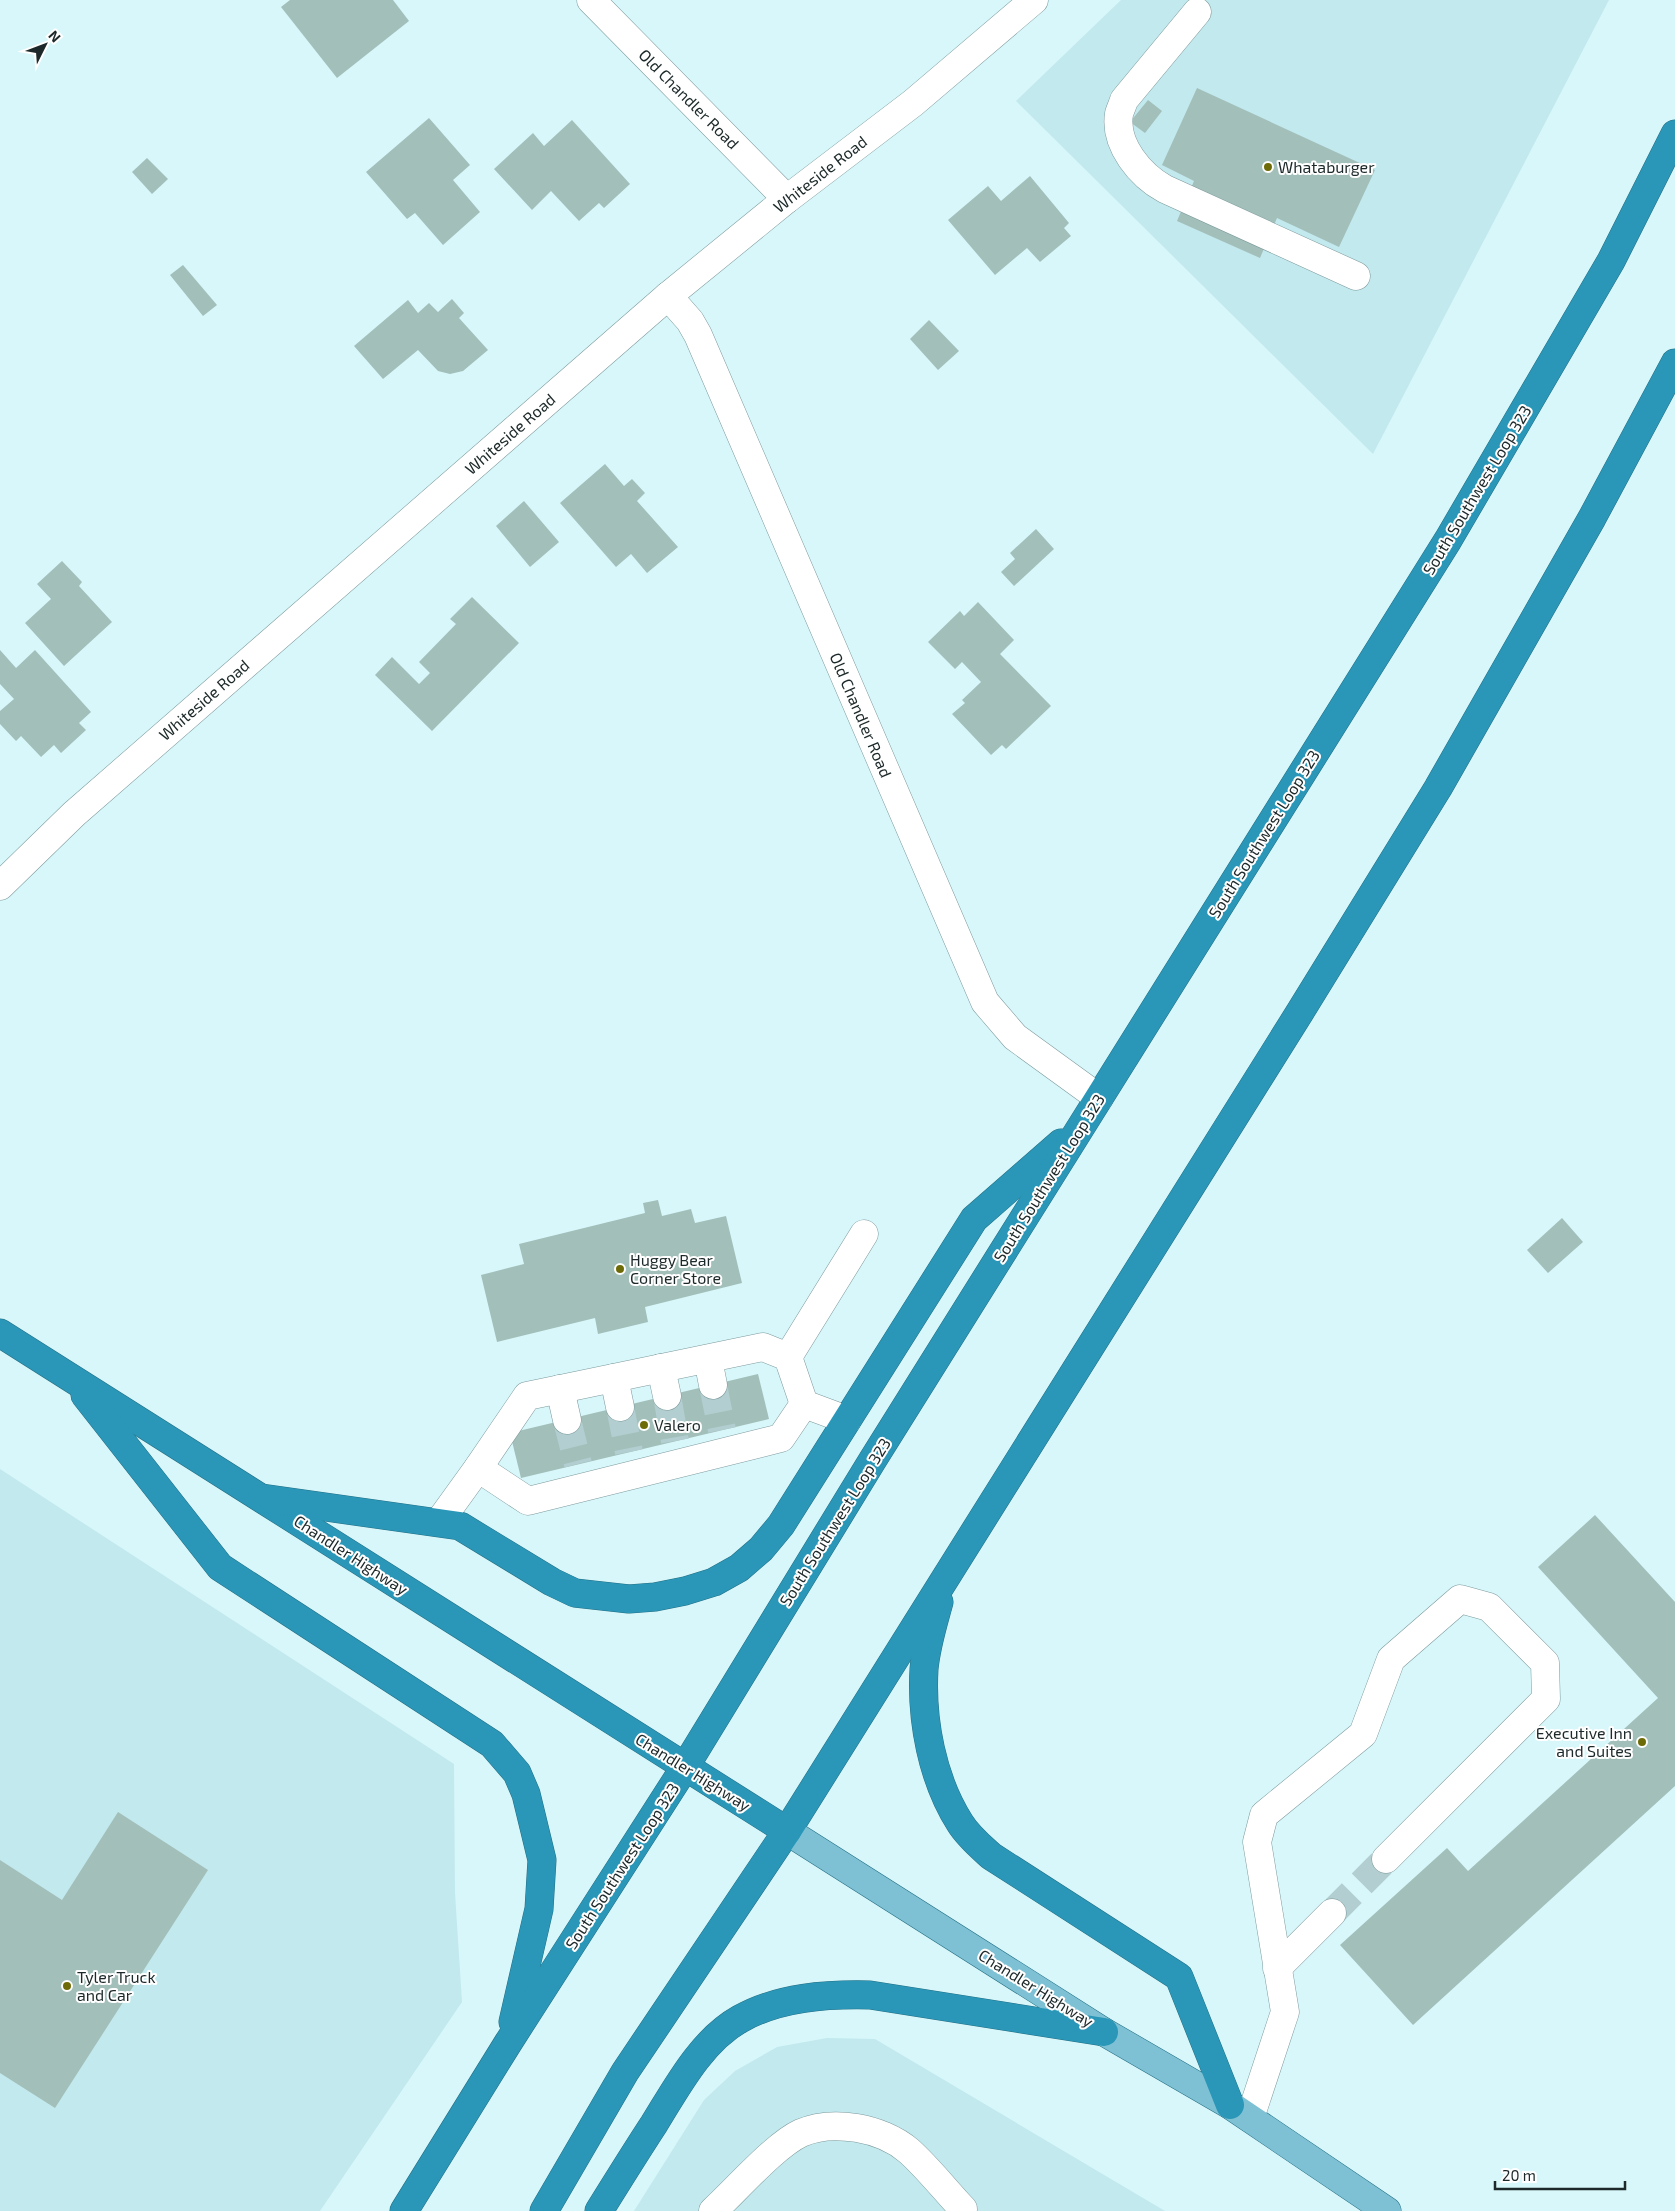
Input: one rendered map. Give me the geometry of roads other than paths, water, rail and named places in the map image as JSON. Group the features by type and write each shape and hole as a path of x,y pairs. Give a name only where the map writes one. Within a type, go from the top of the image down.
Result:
{"highway":[{"name":"South Southwest Loop 323","path":"404,2211 508,2043 685,1768 1083,1123 1448,540 1611,261 1675,134"},
{"path":"544,2211 625,2072 787,1831 946,1574 1300,1012 1438,788 1583,535 1675,363"},
{"path":"262,1498 460,1526 552,1582 575,1593 629,1599 655,1597 686,1591 714,1582 739,1568 761,1549 781,1525 974,1219 1083,1123"},
{"name":"Chandler Highway","path":"0,1333 787,1831"},
{"path":"73,1380 220,1567 492,1744 517,1773 534,1821 542,1860 542,1875 539,1909 508,2043"},
{"path":"946,1574 928,1641 924,1668 924,1714 939,1776 959,1822 971,1838 997,1861 1179,1977 1240,2111"},
{"path":"599,2211 673,2094 709,2045 740,2018 773,2006 809,1998 870,1995 1104,2032"}],"main road":[{"name":"Chandler Highway","path":"787,1831 1104,2032 1240,2111 1387,2211"}],"street":[{"name":"Old Chandler Road","path":"591,0 787,199"},
{"name":"Whiteside Road","path":"0,886 81,808 668,296 787,199 913,103 1034,0"},
{"path":"1197,12 1124,100 1119,114 1119,126 1122,139 1130,156 1141,172 1152,182 1165,189 1356,276"},
{"name":"Old Chandler Road","path":"668,296 690,321 698,335 985,1002 1015,1037 1099,1098"},
{"path":"788,1357 864,1234"},
{"path":"438,1522 478,1468 527,1396 661,1368 711,1372 763,1347 788,1357 804,1404"},
{"path":"661,1368 667,1396"},
{"path":"614,1378 620,1407"},
{"path":"560,1389 567,1420"},
{"path":"804,1404 848,1420"},
{"path":"478,1468 528,1501 580,1476 631,1463 725,1440 781,1438 804,1404"},
{"path":"1240,2111 1285,2012 1257,1842 1264,1815 1363,1734 1391,1659 1460,1599 1489,1607 1545,1663 1546,1699 1386,1859"},
{"path":"1277,1968 1332,1913"},
{"path":"713,2211 785,2143 817,2128 832,2126 864,2129 895,2141 909,2151 963,2209"}],"tunnel":[{"path":"713,1385 722,1430"},
{"path":"667,1396 675,1441"},
{"path":"620,1407 629,1452"},
{"path":"567,1420 578,1464"},
{"path":"1332,1913 1386,1859"}],"place":[{"name":"Whataburger","path":"1268,167"},
{"name":"Huggy Bear Corner Store","path":"620,1269"},
{"name":"Valero","path":"644,1425"},
{"name":"Executive Inn and Suites","path":"1642,1742"},
{"name":"Tyler Truck and Car","path":"67,1986"}]}
